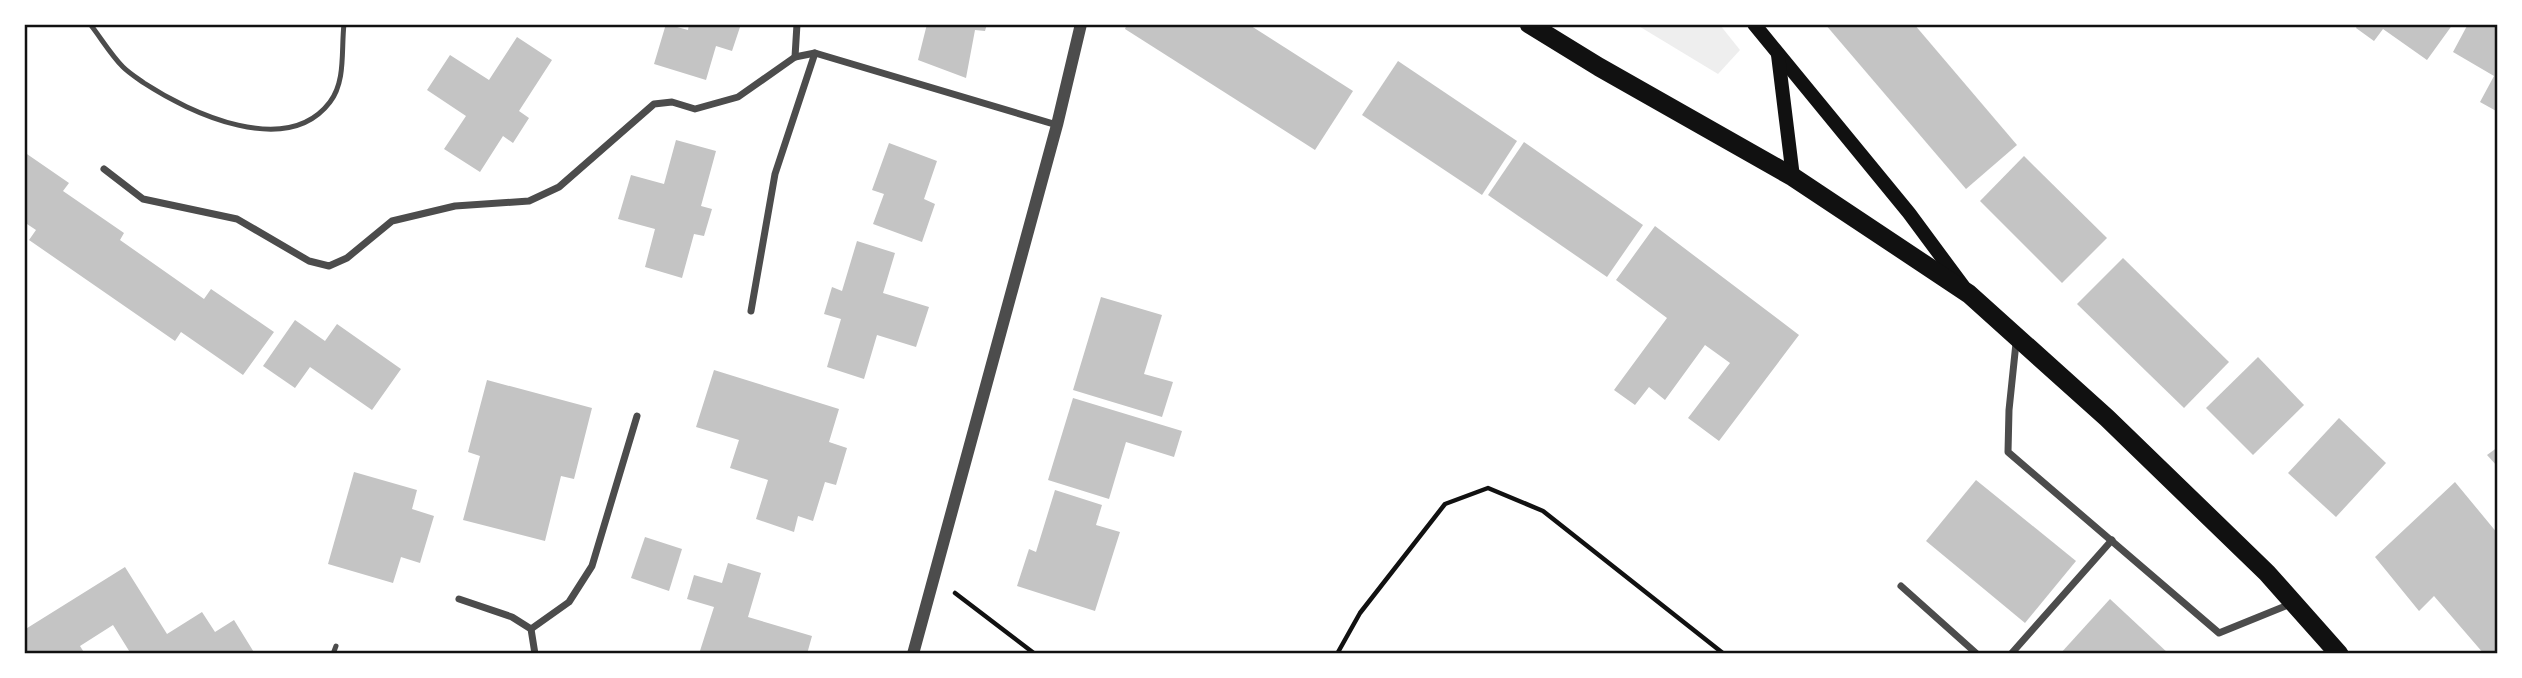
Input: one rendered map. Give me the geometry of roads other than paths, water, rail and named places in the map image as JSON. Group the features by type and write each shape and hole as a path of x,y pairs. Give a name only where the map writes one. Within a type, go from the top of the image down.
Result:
{"highway":[{"path":"1529,24 1599,67 1793,177 1969,294 2144,453 2267,573 2339,653"}],"main road":[{"path":"1754,24 1921,228 1969,294"},
{"path":"1778,53 1793,177"}],"street":[{"path":"795,57 797,24"},
{"path":"913,653 1057,125 1081,24"},
{"path":"751,311 775,174 815,53"},
{"path":"104,169 143,199 237,219 309,261 329,266 347,258 392,221 455,206 529,201 559,187 654,104 672,102 695,109 738,97 795,57 815,53 1057,125"},
{"path":"2017,335 2008,452 2219,633 2295,603"},
{"path":"531,629 569,602 592,566 637,416"},
{"path":"2011,653 2112,540"},
{"path":"1901,586 1977,653"},
{"path":"459,599 512,617 531,629 535,653"}],"lane":[{"path":"90,24 124,68 167,98 242,127 268,130 289,127 314,118 330,102 340,83 344,24"},
{"path":"333,653 336,646"}]}
